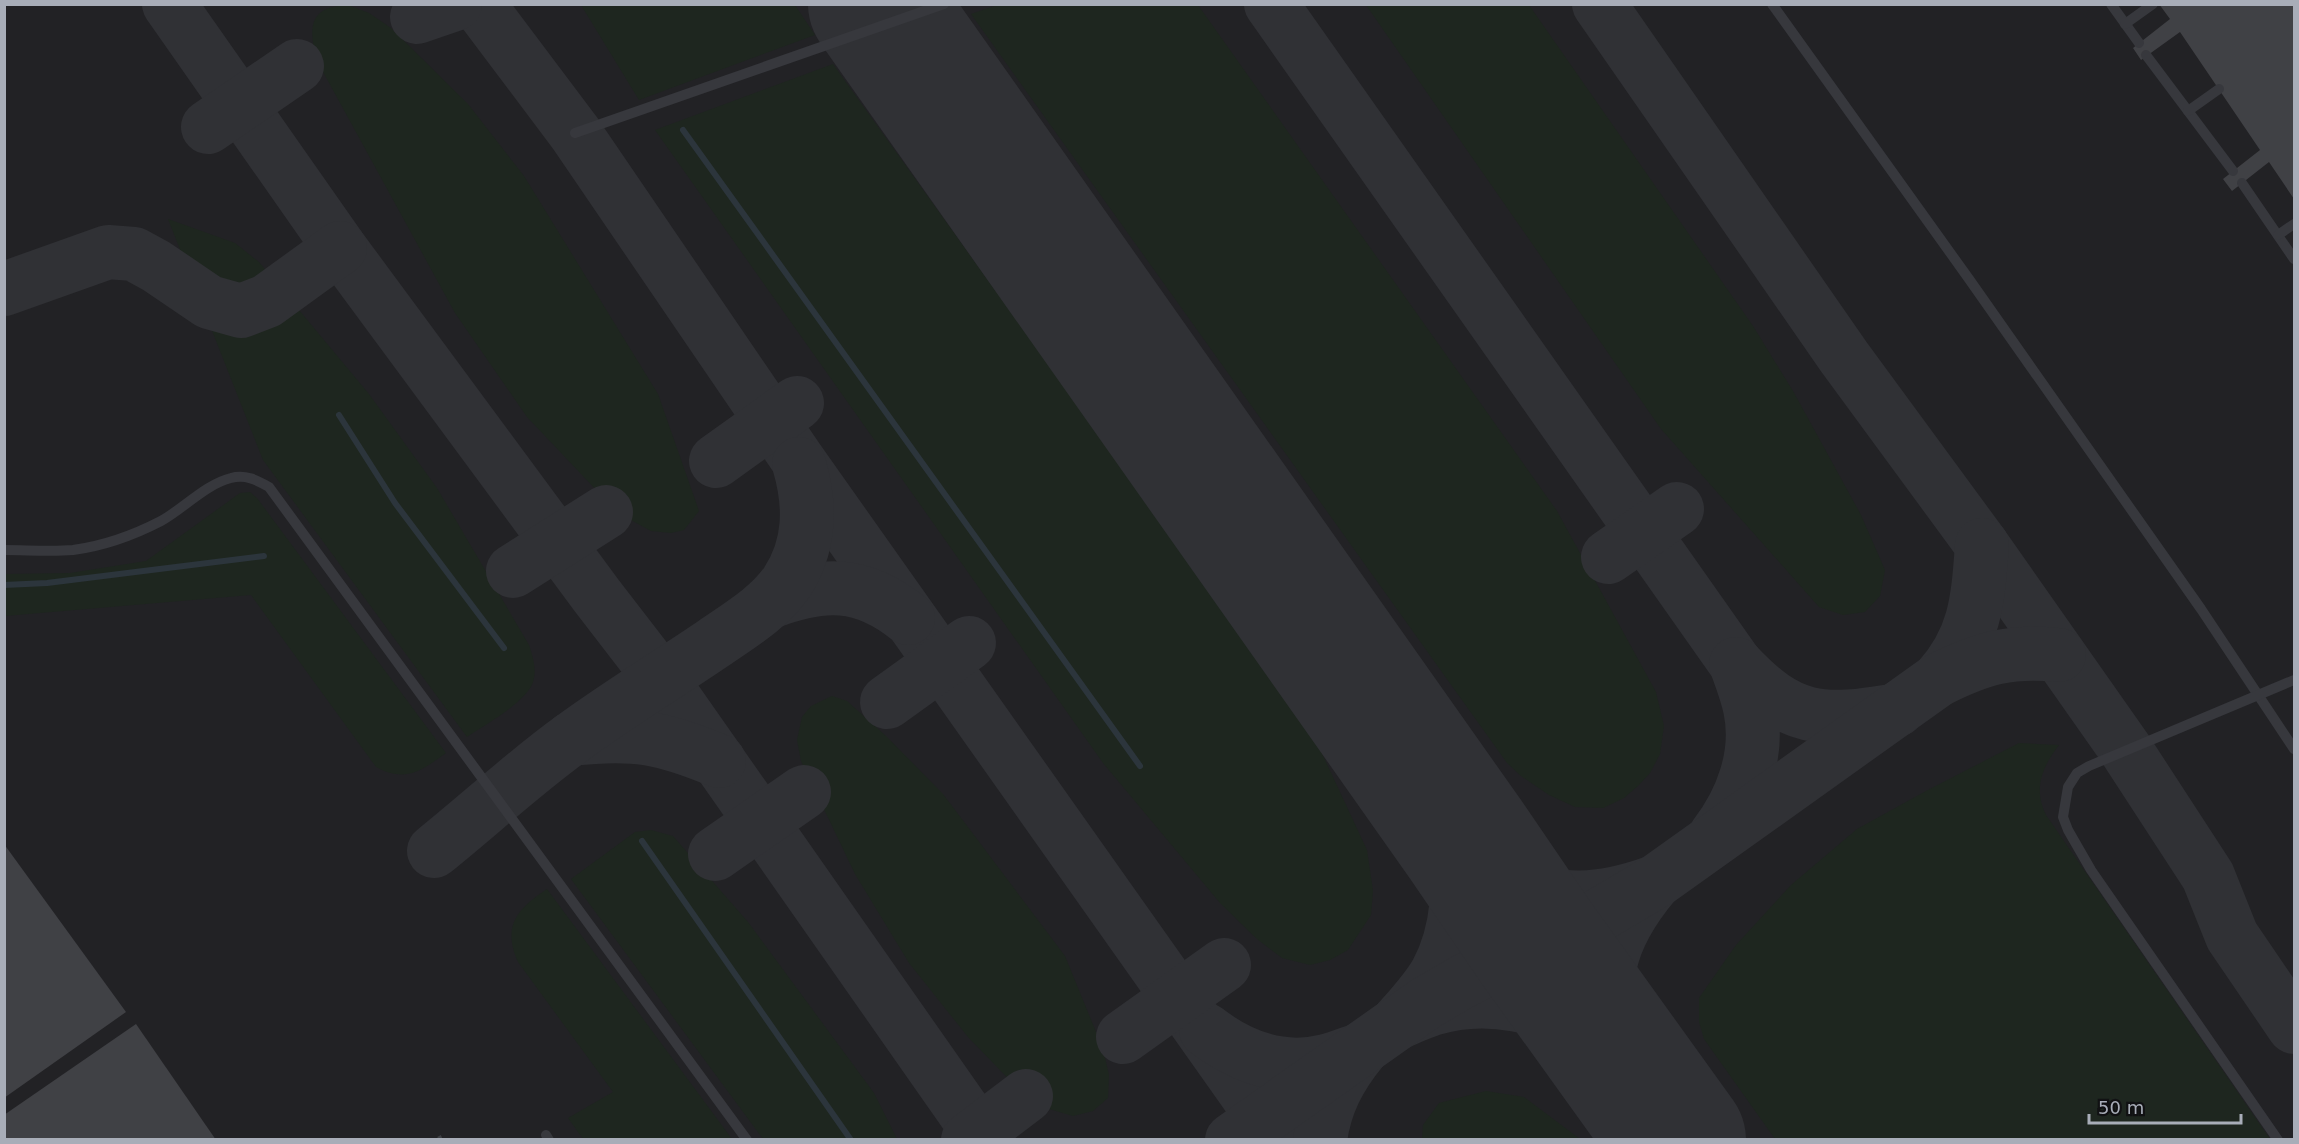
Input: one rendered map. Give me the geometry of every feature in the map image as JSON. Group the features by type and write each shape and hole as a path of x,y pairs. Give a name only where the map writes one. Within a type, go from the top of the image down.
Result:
{"lane":[{"path":"575,133 944,4"},
{"path":"1772,4 2201,609 2295,749"},
{"path":"2111,4 2139,44"},
{"path":"2125,24 2153,4"},
{"path":"2146,55 2233,171"},
{"path":"2188,111 2219,89"},
{"path":"2242,183 2295,259"},
{"path":"2278,235 2295,224"},
{"path":"4,550 73,550 117,540 161,521 218,483 230,478 244,476 258,480 269,488 747,1140"},
{"path":"2278,1140 2091,870 2063,817 2068,787 2077,773 2295,680"}],"shaded area":[{"path":"5,5 2294,5 2294,1139 5,1140"},
{"path":"348,5 369,13 391,28 468,104 524,176 658,394 699,511 684,530 671,533 651,531 618,513 527,417 455,313 316,59 312,37 314,21 325,10"},
{"path":"581,5 795,5 815,35 639,100"},
{"path":"997,5 1198,5 1557,511 1656,692 1664,726 1660,754 1650,773 1624,798 1603,808 1575,807 1549,795 1521,776 1507,763 971,14"},
{"path":"1366,5 1529,5 1753,326 1793,391 1861,515 1885,570 1880,596 1865,612 1843,615 1819,607 1661,429"},
{"path":"833,64 1313,734 1367,850 1373,891 1371,915 1348,950 1330,960 1310,965 1282,958 1257,939 1220,903 1103,763 655,130"},
{"path":"168,219 235,243 259,262 369,394 437,488 529,645 535,673 529,690 514,705 467,737 263,460"},
{"path":"250,492 257,498 446,753 429,765 413,773 405,774 387,772 376,767 251,595 5,616 5,574 70,573 146,561 240,493"},
{"path":"832,696 847,701 886,736 943,794 1065,956 1103,1049 1109,1075 1108,1098 1093,1111 1073,1116 1049,1109 1023,1094 968,1037 909,963 855,874 801,761 797,740 802,717 811,706"},
{"path":"2019,743 2059,745 2041,778 2040,796 2046,815 2270,1139 1775,1139 1704,1039 1699,1022 1699,998 1736,945 1791,885 1857,829"},
{"path":"651,830 673,836 748,922 874,1093 897,1139 763,1139 571,879 635,832"},
{"path":"547,889 732,1139 583,1139 568,1118 613,1092 518,962 513,949 512,928 520,911"},
{"path":"1486,1091 1524,1097 1580,1139 1422,1139 1423,1125 1439,1103"}],"building":[{"path":"2159,4 2294,4 2294,199 2269,162 2232,191 2223,179 2260,150 2180,32 2141,60 2133,48 2170,19"},
{"path":"4,844 126,1012 4,1098"},
{"path":"136,1024 216,1140 4,1140 4,1115"}],"waterway":[{"path":"683,130 1140,766"},
{"path":"339,415 395,503 504,648"},
{"path":"4,585 47,583 264,556"},
{"path":"642,841 851,1140"}],"taxiway":[{"path":"169,4 340,248 661,679 984,1140"},
{"path":"417,17 455,4"},
{"path":"478,4 575,133 798,460 1279,1140"},
{"path":"1271,4 1736,664"},
{"path":"1599,4 1844,357 1982,545 2126,750 2208,876 2232,936 2294,1027"},
{"path":"208,127 297,66"},
{"path":"4,289 108,252 134,254 209,302 241,311 267,301 340,248"},
{"path":"716,461 797,403"},
{"path":"434,851 571,739 734,630 772,600 795,568 805,539 806,495 799,464"},
{"path":"1608,557 1677,509"},
{"path":"513,571 606,512"},
{"path":"1938,680 1951,664 1968,633 1979,583 1982,545"},
{"path":"770,602 807,591 842,589 858,591 874,597 908,618"},
{"path":"887,702 969,643"},
{"path":"1232,1140 1426,1003 1537,944 1584,924 1655,882 1938,680 1997,657 2026,654 2059,655"},
{"path":"1715,836 1741,792 1753,742 1750,708 1736,664 1773,697 1808,714 1847,716 1897,710"},
{"path":"571,739 613,736 647,738 680,746 719,761"},
{"path":"715,854 804,792"},
{"path":"1434,794 1455,852 1457,887 1454,923 1437,972 1424,992 1397,1023 1432,1009 1453,1004 1495,1002 1516,1005 1537,1010 1576,1026 1598,1040 1623,1061"},
{"path":"1471,847 1503,874 1522,885 1559,896 1597,897 1655,882 1626,924 1616,945 1610,966 1607,988 1609,1011 1623,1061"},
{"path":"1123,1037 1224,965"},
{"path":"1206,1030 1219,1040 1248,1055 1294,1065 1330,1060 1362,1049 1346,1070 1334,1092 1325,1115 1320,1140"},
{"path":"968,1140 1026,1096"}],"runway":[{"path":"876,4 1537,944 1678,1140"}]}
